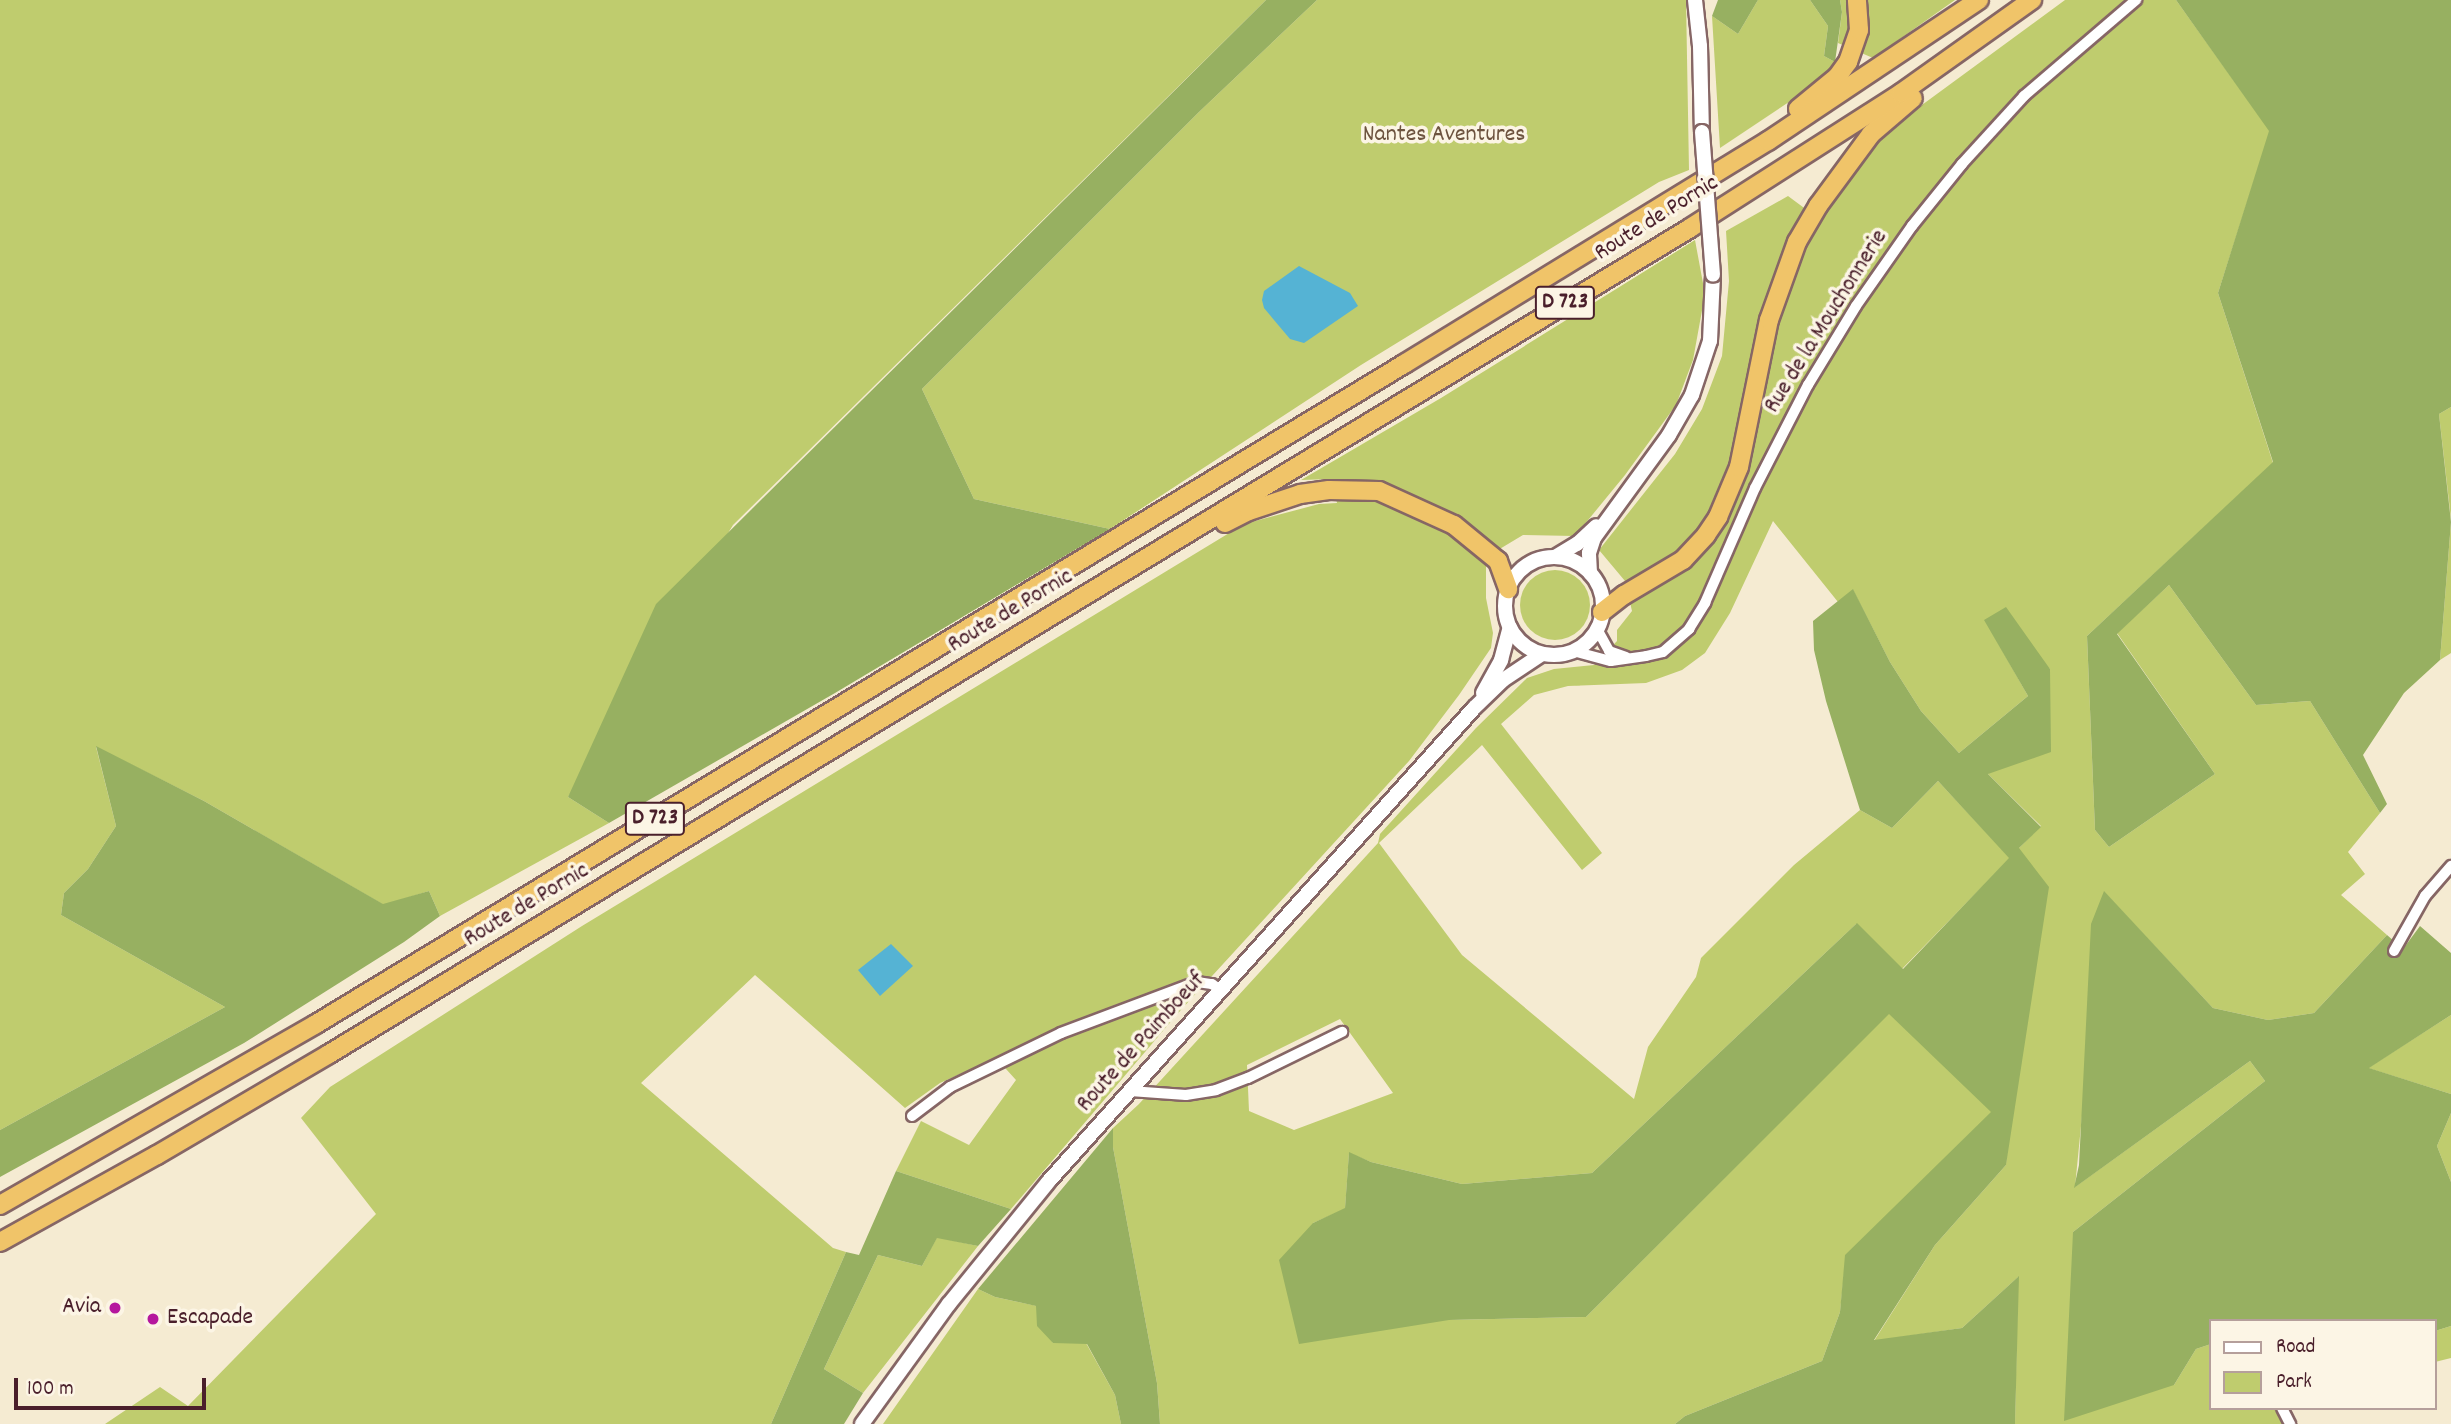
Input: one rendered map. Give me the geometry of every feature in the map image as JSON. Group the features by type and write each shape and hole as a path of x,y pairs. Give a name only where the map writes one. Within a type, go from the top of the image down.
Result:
{"highway":[{"path":"1721,169 1742,145 1814,97 1836,77 1856,46 1859,30 1857,0"},
{"name":"Route de Pornic","path":"0,1205 175,1108 393,978 1721,169 1869,76 1979,0"},
{"name":"Route de Pornic","path":"0,1242 157,1155 329,1054 1689,228 1947,62 2032,0"},
{"path":"1600,621 1624,595 1683,560 1718,517 1739,467 1769,320 1797,242 1818,206 1871,134 1903,105 1929,87 1947,62"},
{"path":"1179,538 1209,533 1249,511 1300,494 1329,490 1379,491 1454,525 1498,561 1508,589"}],"street":[{"path":"1590,573 1588,553 1612,511 1669,435 1692,396 1710,341 1713,275 1702,132 1699,28 1695,0"},
{"path":"1699,28 1704,0"},
{"name":"Rue de la Mouchonnerie","path":"1573,651 1611,661 1663,652 1689,629 1705,603 1755,488 1808,385 1856,306 1912,226 1962,164 2024,96 2136,0"},
{"path":"1600,621 1590,639 1573,651 1560,655 1542,654 1522,644 1510,627 1505,608 1508,589 1528,564 1555,557 1577,544 1612,511"},
{"path":"1555,557 1574,561 1590,573 1601,591 1600,621 1609,651 1629,658"},
{"name":"Route de Paimboeuf","path":"1474,708 1501,660 1510,627"},
{"name":"Route de Paimboeuf","path":"862,1424 994,1247 1130,1091 1474,708 1503,680 1542,654"},
{"path":"2393,951 2425,896 2451,866"},
{"path":"912,1116 950,1087 1061,1033 1197,982 1212,984 1220,990"},
{"path":"1130,1091 1167,1095 1216,1090 1248,1078 1342,1032"}],"green space":[{"path":"0,0 1266,0 733,525 568,797 609,823 440,916 429,891 384,905 204,801 96,747 116,826 88,869 64,893 61,915 225,1007 0,1130"},
{"path":"1266,0 1317,0 1199,112 922,389 974,499 1110,529 835,693 609,823 568,797 656,604"},
{"name":"Nantes Aventures","path":"1317,0 1686,0 1689,170 1659,182 1361,365 1110,529 974,499 922,389 1199,112"},
{"path":"1718,0 1758,0 1738,34 1712,16"},
{"path":"1758,0 1810,0 1828,26 1824,56 1835,62 1816,84 1720,148 1712,16 1738,34"},
{"path":"1810,0 1840,0 1842,12 1835,62 1824,56 1828,26"},
{"path":"1840,0 1955,0 1873,58 1838,43 1842,12"},
{"path":"2065,0 2176,0 2270,131 2218,293 2273,463 2087,636 2095,830 2109,847 2215,774 2117,633 2169,585 2256,705 2310,701 2380,813 2348,852 2365,874 2341,895 2387,935 2314,1013 2268,1020 2213,1008 2104,892 2075,1187 2250,1061 2265,1081 2073,1232 2174,1385 2196,1349 2210,1344 2210,1410 2291,1410 2289,1424 2015,1424 2018,1277 1962,1328 1874,1341 1935,1245 2006,1165 2019,848 2041,826 1988,774 2050,669 1985,620 2028,696 1959,753 1921,711 1890,662 1853,590 1838,602 1773,521 1730,613 1705,653 1682,670 1646,683 1568,686 1534,695 1501,724 1602,853 1582,870 1482,745 1379,843 1462,955 1634,1099 1648,1047 1696,977 1701,958 1794,865 1860,810 1892,828 1938,781 2010,858 1902,969 1856,924 1592,1173 1462,1184 1371,1162 1349,1153 1345,1209 1313,1223 1449,1320 1586,1317 1889,1013 1992,1112 1846,1255 1840,1312 1822,1361 1685,1416 1675,1424 1160,1424 1157,1383 1113,1147 1113,1128 1139,1104 1378,843 1380,834 1476,728 1527,678 1554,669 1594,665 1617,641 1617,630 1632,611 1625,581 1599,550 1675,454 1702,409 1722,356 1729,281 1726,231 1788,196 1819,219 1844,179 1896,124","holes":["1340,1019 1393,1093 1294,1130 1249,1111 1247,1065"]},
{"path":"2176,0 2451,0 2451,407 2439,414 2451,522 2440,660 2404,693 2363,755 2387,804 2380,813 2310,701 2256,705 2169,585 2117,634 2215,774 2109,847 2095,830 2087,636 2273,462 2218,293 2269,131"},
{"path":"1695,240 1705,294 1693,360 1676,405 1625,475 1575,536 1523,535 1498,550 1486,565 1486,598 1493,633 1491,648 1459,695 1409,761 1180,1011 1011,1209 896,1171 921,1121 969,1145 1016,1080 996,1058 940,1083 905,1108 755,975 641,1083 833,1248 846,1252 771,1424 105,1424 160,1387 188,1406 376,1214 301,1118 330,1087 582,926 1244,524 1319,504 1337,503 1332,479 1301,480 1441,398"},
{"path":"2451,407 2451,519 2439,414"},
{"path":"2451,522 2451,653 2440,660"},
{"path":"1555,570 1574,576 1584,586 1590,605 1584,624 1574,634 1555,640 1536,634 1526,624 1520,605 1526,586 1536,576"},
{"path":"1853,589 1890,662 1921,711 1959,753 2028,696 1984,620 2006,607 2050,669 2051,752 1988,774 2041,827 2019,848 2049,887 2006,1165 1935,1245 1874,1340 1962,1328 2019,1276 2015,1424 1675,1424 1685,1416 1822,1361 1840,1312 1845,1255 1991,1112 1889,1014 1586,1317 1449,1320 1299,1344 1279,1260 1313,1223 1345,1208 1349,1152 1371,1162 1462,1184 1592,1173 1857,923 1903,969 2009,858 1938,781 1892,828 1860,810 1826,701 1814,650 1813,621"},
{"path":"96,746 204,801 383,904 429,891 440,916 404,942 244,1043 0,1177 0,1130 225,1007 61,915 64,893 88,869 116,826"},
{"path":"2104,891 2213,1008 2268,1020 2314,1013 2387,935 2403,949 2420,926 2451,953 2451,1015 2369,1068 2451,1094 2451,1113 2437,1146 2451,1182 2451,1326 2437,1330 2437,1319 2210,1319 2210,1344 2196,1349 2174,1385 2064,1421 2073,1232 2265,1081 2250,1061 2074,1188 2079,1165 2091,924"},
{"path":"2451,1015 2451,1094 2368,1068"},
{"path":"2451,1113 2451,1182 2437,1146"},
{"path":"1113,1128 1113,1147 1157,1383 1160,1424 1121,1424 1115,1395 1087,1344 1053,1343 1037,1326 1036,1306 995,1297 978,1289"},
{"path":"896,1171 1011,1209 978,1246 937,1238 922,1266 878,1255 824,1369 863,1393 844,1424 771,1424 846,1252 859,1255"},
{"path":"937,1237 978,1246 863,1393 824,1369 878,1255 922,1266"},
{"path":"978,1289 995,1297 1037,1306 1053,1343 1086,1343 1115,1395 1121,1424 883,1424"},
{"path":"2451,1326 2451,1358 2437,1362 2437,1330"}],"water":[{"path":"1299,266 1350,293 1358,306 1304,343 1290,339 1264,308 1262,300 1264,291"},
{"path":"891,944 913,966 880,996 858,970"}],"place":[{"name":"Avia","path":"115,1308"},
{"name":"Escapade","path":"153,1319"}]}
